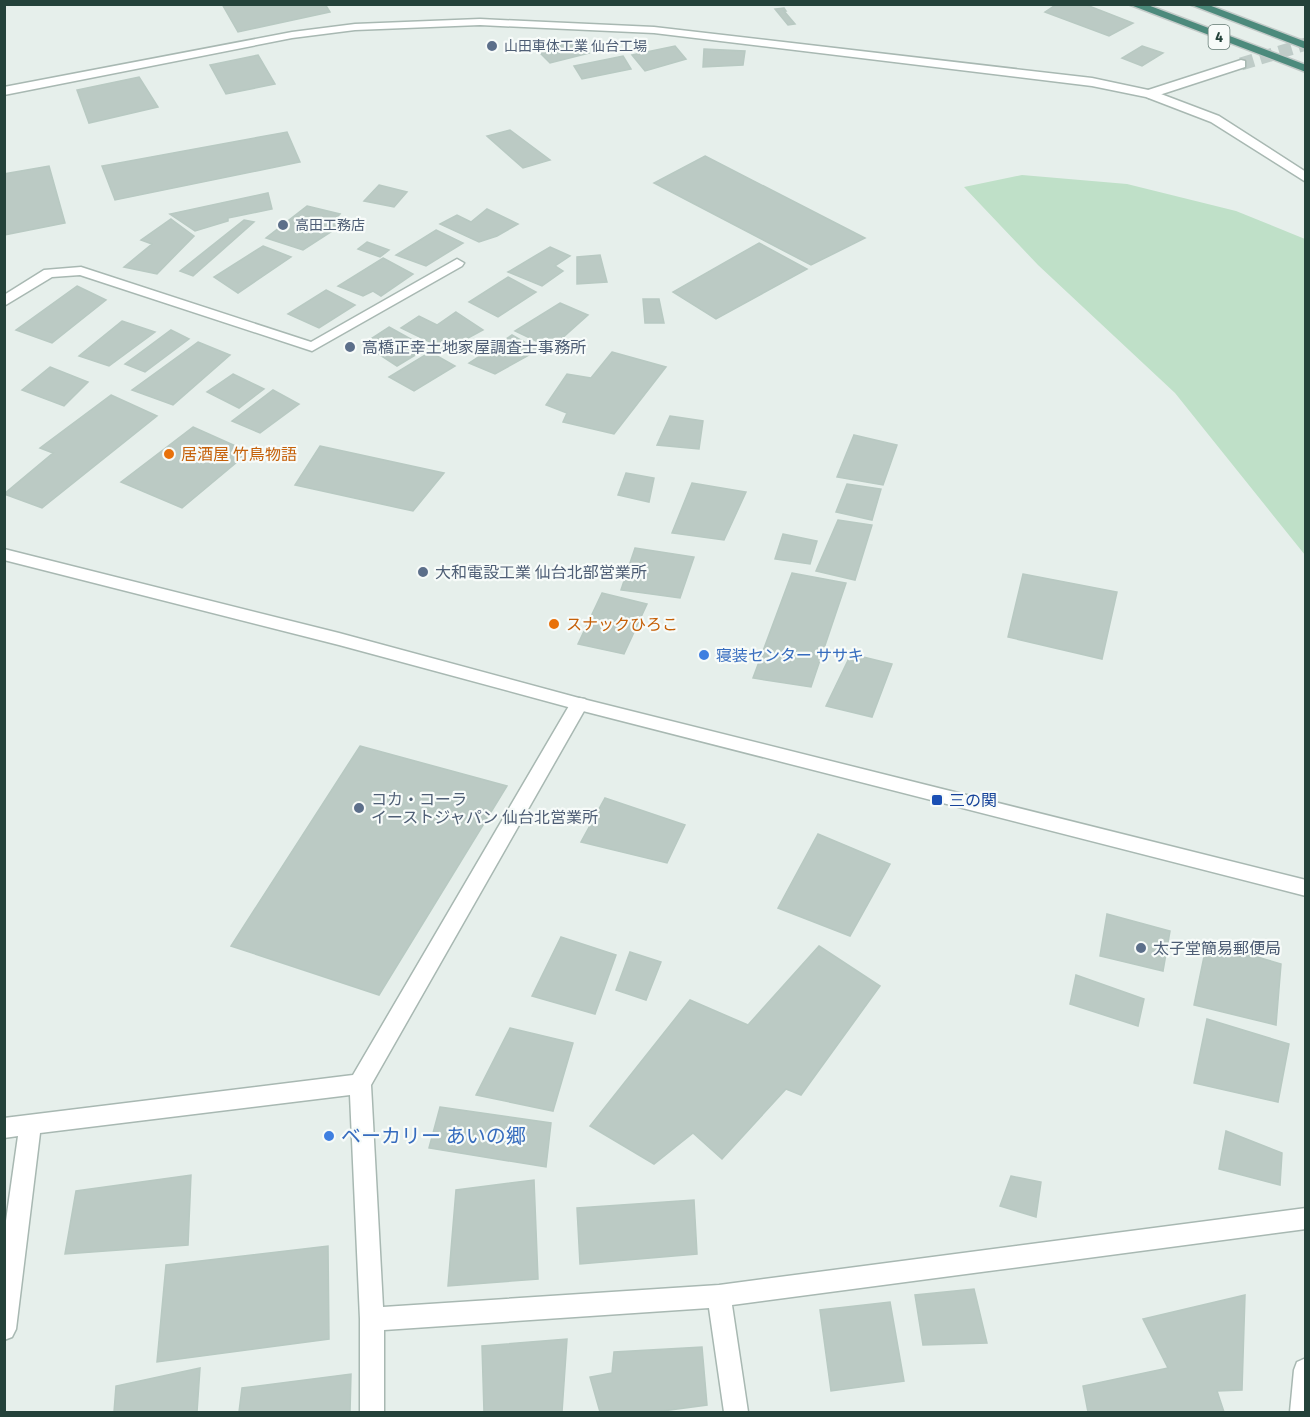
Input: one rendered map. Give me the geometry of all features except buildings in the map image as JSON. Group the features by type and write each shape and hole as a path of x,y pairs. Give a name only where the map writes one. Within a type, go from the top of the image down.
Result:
{"highway":[{"name":"4","path":"1133,4 1305,69"},
{"name":"4","path":"1194,4 1305,46"}],"street":[{"path":"4,91 292,35 355,27 480,22 654,30 1092,82 1149,94 1215,120 1305,178"},
{"path":"1149,94 1241,64"},
{"path":"4,302 49,273 81,271 312,347 457,263"},
{"path":"8,559 339,639 579,704 1305,888"},
{"path":"372,1413 372,1319 360,1084 579,704"},
{"path":"4,1128 360,1084"},
{"path":"4,1329 30,1126"},
{"path":"372,1319 719,1296 1305,1218"},
{"path":"719,1296 736,1413"},
{"path":"1302,1413 1305,1370"}],"green space":[{"path":"1022,175 1127,184 1236,211 1305,239 1305,555 1175,393 1038,265 964,187"}],"tunnel":[{"path":"1241,64 1306,44"}],"place":[{"name":"山田車体工業 仙台工場","path":"492,46"},
{"name":"高田工務店","path":"283,225"},
{"name":"高橋正幸土地家屋調査士事務所","path":"350,347"},
{"name":"居酒屋 竹鳥物語","path":"169,454"},
{"name":"大和電設工業 仙台北部営業所","path":"423,572"},
{"name":"スナックひろこ","path":"554,624"},
{"name":"寝装センター ササキ","path":"704,655"},
{"name":"三の関","path":"937,800"},
{"name":"コカ・コーラ イーストジャパン 仙台北営業所","path":"359,808"},
{"name":"太子堂簡易郵便局","path":"1141,948"},
{"name":"ベーカリー あいの郷","path":"329,1136"}]}
